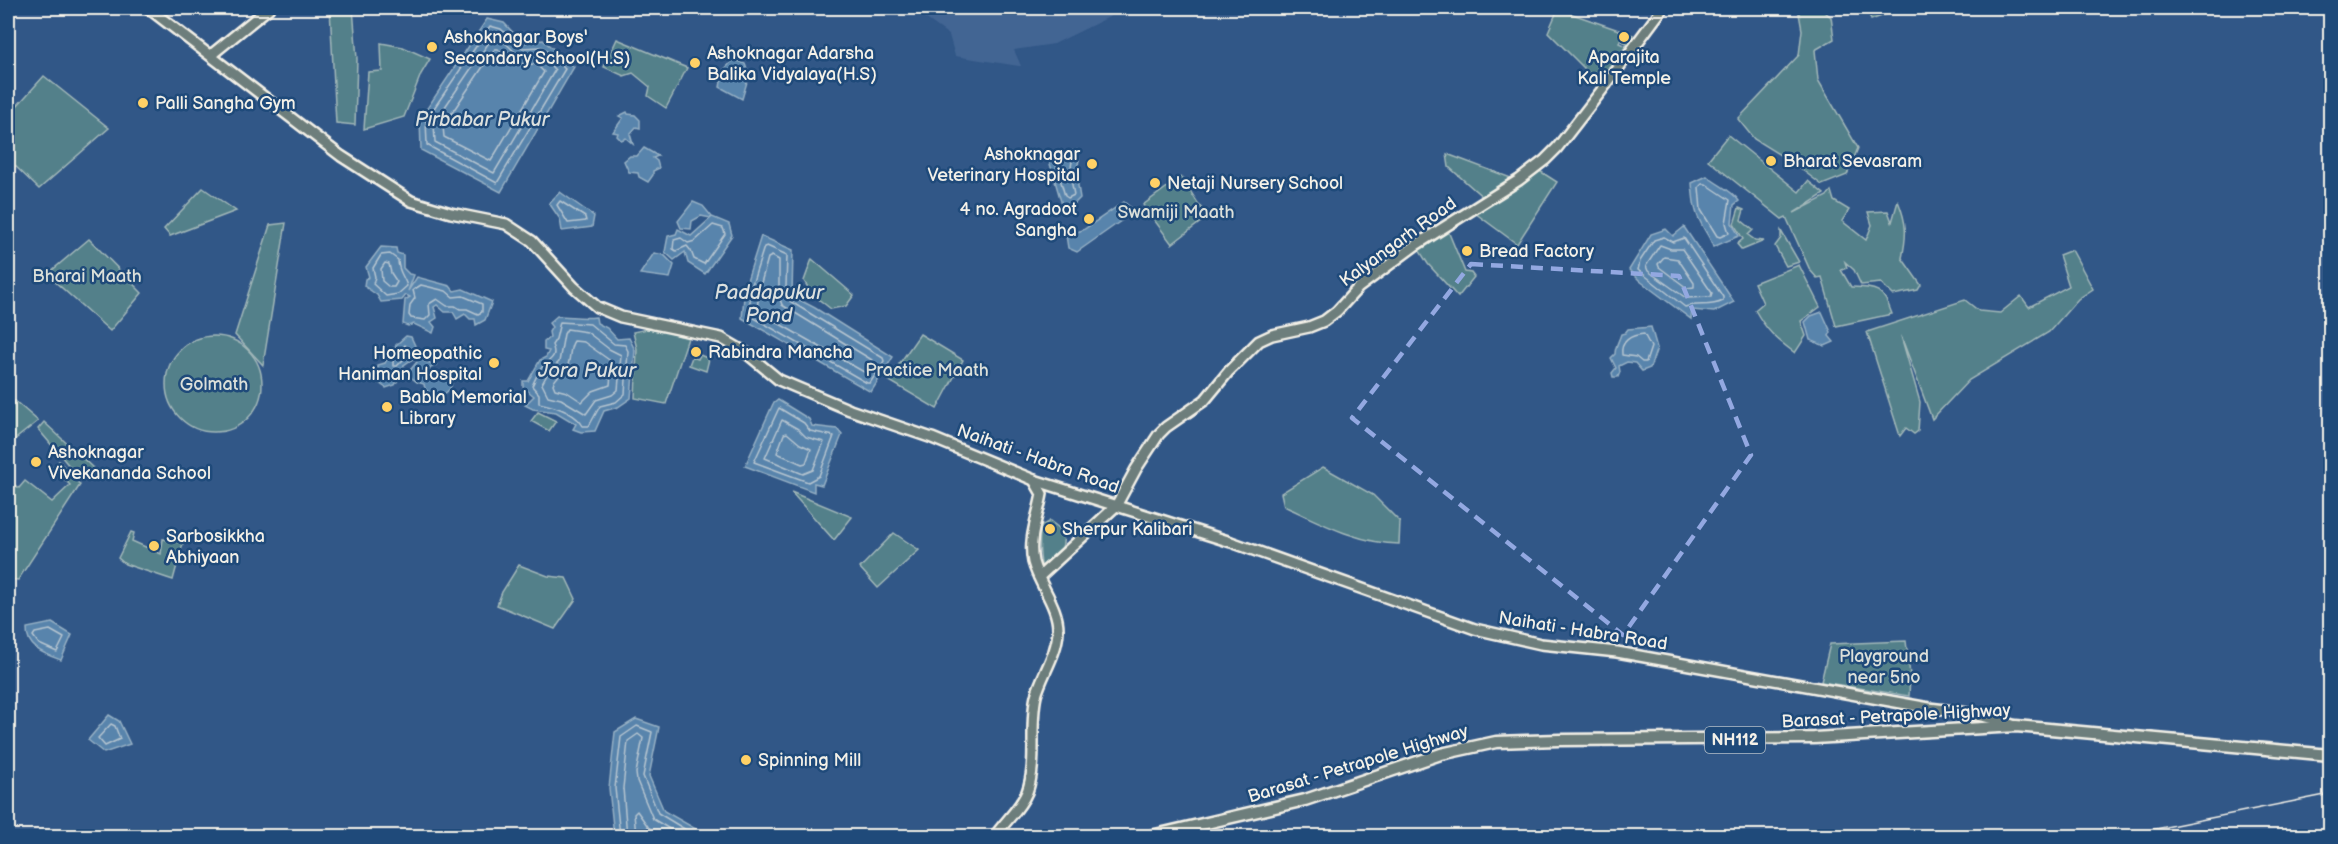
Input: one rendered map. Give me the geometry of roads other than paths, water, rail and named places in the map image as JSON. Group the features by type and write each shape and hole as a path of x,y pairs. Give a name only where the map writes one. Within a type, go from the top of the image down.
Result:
{"highway":[{"name":"Barasat - Petrapole Highway","path":"1151,837 1305,800 1441,754 1485,744 1558,740 1832,737 2016,726 2331,755"}],"main road":[{"name":"Naihati - Habra Road","path":"148,8 341,156 411,201 452,213 500,222 524,235 544,253 574,287 597,307 618,316 690,330 721,339 746,352 779,380 850,410 932,438 1035,480 1231,542 1475,629 1541,644 1617,652 1974,714 2016,726"},
{"path":"211,55 269,8"},
{"name":"Kalyangarh Road","path":"1039,577 1116,506 1136,469 1159,434 1198,406 1258,341 1324,321 1337,311 1358,288 1416,245 1519,180 1545,160 1557,148 1663,8"},
{"path":"995,837 1020,803 1030,783 1037,694 1057,642 1058,624 1039,577 1032,550 1033,526 1042,494 1035,480"}],"water":[{"name":"Pirbabar Pukur","path":"487,19 504,23 523,43 543,40 574,67 501,192 421,150 420,119"},
{"path":"734,59 745,64 749,75 742,99 720,87 723,71"},
{"path":"627,112 640,120 640,128 636,127 630,134 633,144 626,138 621,140 617,136 618,133 613,132 623,118 619,116"},
{"path":"644,148 658,156 653,158 657,161 659,168 653,171 648,182 639,177 638,173 629,172 624,161 630,156 637,156"},
{"path":"1077,150 1079,160 1076,173 1080,198 1075,203 1062,205 1048,157"},
{"path":"1707,176 1739,201 1734,205 1732,223 1739,236 1713,247 1696,212 1692,188 1692,183"},
{"path":"560,192 594,216 592,227 562,231 560,219 549,203"},
{"path":"693,202 703,206 712,217 729,224 732,235 705,274 688,263 685,252 674,260 665,252 668,236 676,234 678,229 691,236 711,218 701,216 692,221 691,229 681,228 678,221"},
{"path":"1124,202 1135,211 1077,252 1068,248 1066,235 1083,230"},
{"path":"1684,227 1734,302 1714,312 1692,310 1691,319 1640,281 1629,270 1651,234 1666,229 1673,236"},
{"name":"Paddapukur Pond","path":"761,236 793,250 792,296 893,357 871,392 742,318 745,287"},
{"path":"381,247 396,248 397,253 403,255 403,268 409,274 414,275 408,291 417,277 450,286 454,291 463,289 492,302 485,320 476,325 475,319 470,319 465,314 457,319 453,312 445,312 437,305 434,307 437,318 431,322 435,327 433,333 414,324 408,326 403,324 405,300 410,297 406,295 402,300 381,302 377,295 364,286 365,279 369,277 366,267"},
{"path":"654,253 664,255 674,265 670,278 640,274"},
{"path":"1822,312 1831,332 1829,336 1834,342 1825,346 1810,340 1805,322 1811,316"},
{"name":"Jora Pukur","path":"557,316 596,317 597,323 607,328 617,339 629,338 635,350 631,398 618,407 604,411 595,431 581,432 573,429 576,424 556,412 533,409 525,405 534,396 523,387 523,381 528,381 540,360 546,357 549,351 544,350 544,342 550,337 549,332 552,327 549,323"},
{"path":"1651,327 1657,348 1650,368 1642,371 1635,363 1627,362 1619,366 1618,377 1613,377 1612,373 1616,368 1611,358 1615,354 1621,334 1628,329"},
{"path":"406,336 411,337 418,352 416,360 411,360 404,365 403,371 396,373 398,380 395,385 386,388 372,378 378,371 378,365 385,363 392,348 395,349 396,345"},
{"path":"421,357 424,361 436,365 429,369 431,373 436,371 449,378 449,384 452,382 450,389 437,400 425,389 424,384 417,382 407,374"},
{"path":"778,400 809,419 812,426 837,429 842,435 822,485 814,483 814,492 745,466 773,404"},
{"path":"52,623 72,635 61,660 38,649 30,641 28,635 27,628"},
{"path":"109,715 119,721 130,744 104,753 88,740"},
{"path":"636,719 659,727 649,776 664,811 708,836 614,836 609,788 615,732"}],"railway":[{"path":"2121,836 2330,794"}],"place":[{"name":"Aparajita Kali Temple","path":"1624,37"},
{"name":"Ashoknagar Boys' Secondary School(H.S)","path":"432,47"},
{"name":"Ashoknagar Adarsha Balika Vidyalaya(H.S)","path":"695,63"},
{"name":"Palli Sangha Gym","path":"143,103"},
{"name":"Bharat Sevasram","path":"1771,161"},
{"name":"Ashoknagar Veterinary Hospital","path":"1092,164"},
{"name":"Netaji Nursery School","path":"1155,183"},
{"name":"4 no. Agradoot Sangha","path":"1089,219"},
{"name":"Bread Factory","path":"1467,251"},
{"name":"Rabindra Mancha","path":"696,352"},
{"name":"Homeopathic Haniman Hospital","path":"494,363"},
{"name":"Babla Memorial Library","path":"387,407"},
{"name":"Ashoknagar Vivekananda School","path":"36,462"},
{"name":"Sherpur Kalibari","path":"1050,529"},
{"name":"Sarbosikkha Abhiyaan","path":"154,546"},
{"name":"Spinning Mill","path":"746,760"}],"park label":[{"name":"Swamiji Maath","path":"1176,212"},
{"name":"Bharai Maath","path":"87,276"},
{"name":"Practice Maath","path":"927,370"},
{"name":"Golmath","path":"214,384"},
{"name":"Playground near 5no","path":"1884,666"}]}
